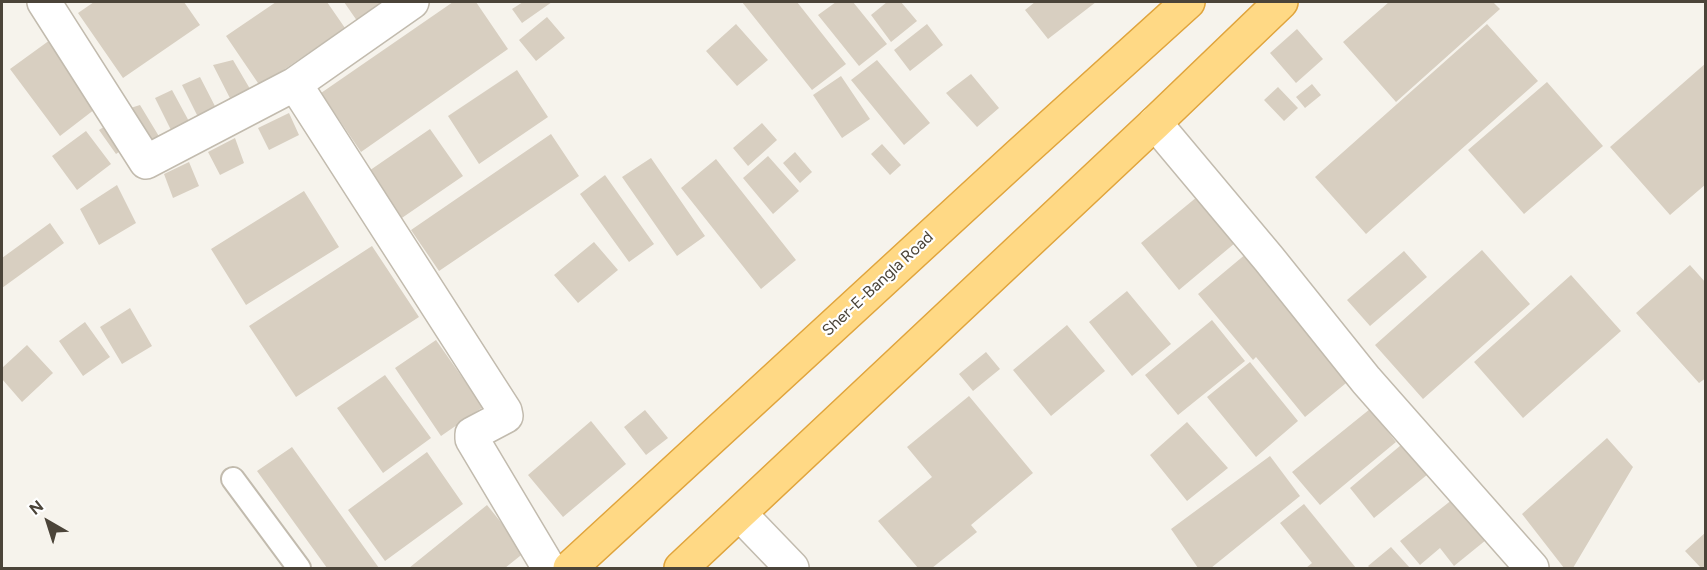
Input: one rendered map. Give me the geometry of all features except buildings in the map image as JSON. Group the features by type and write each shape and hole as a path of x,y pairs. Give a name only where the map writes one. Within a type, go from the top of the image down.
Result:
{"highway":[{"name":"Sher-E-Bangla Road","path":"570,568 1188,2"},
{"path":"681,568 1281,2"}],"street":[{"path":"44,2 146,162 295,84 412,2"},
{"path":"295,84 506,411 506,416 472,434 472,439 549,568"},
{"path":"1155,123 1269,259 1366,380 1532,568"},
{"path":"740,514 792,568"}],"lane":[{"path":"233,479 299,568"}]}
